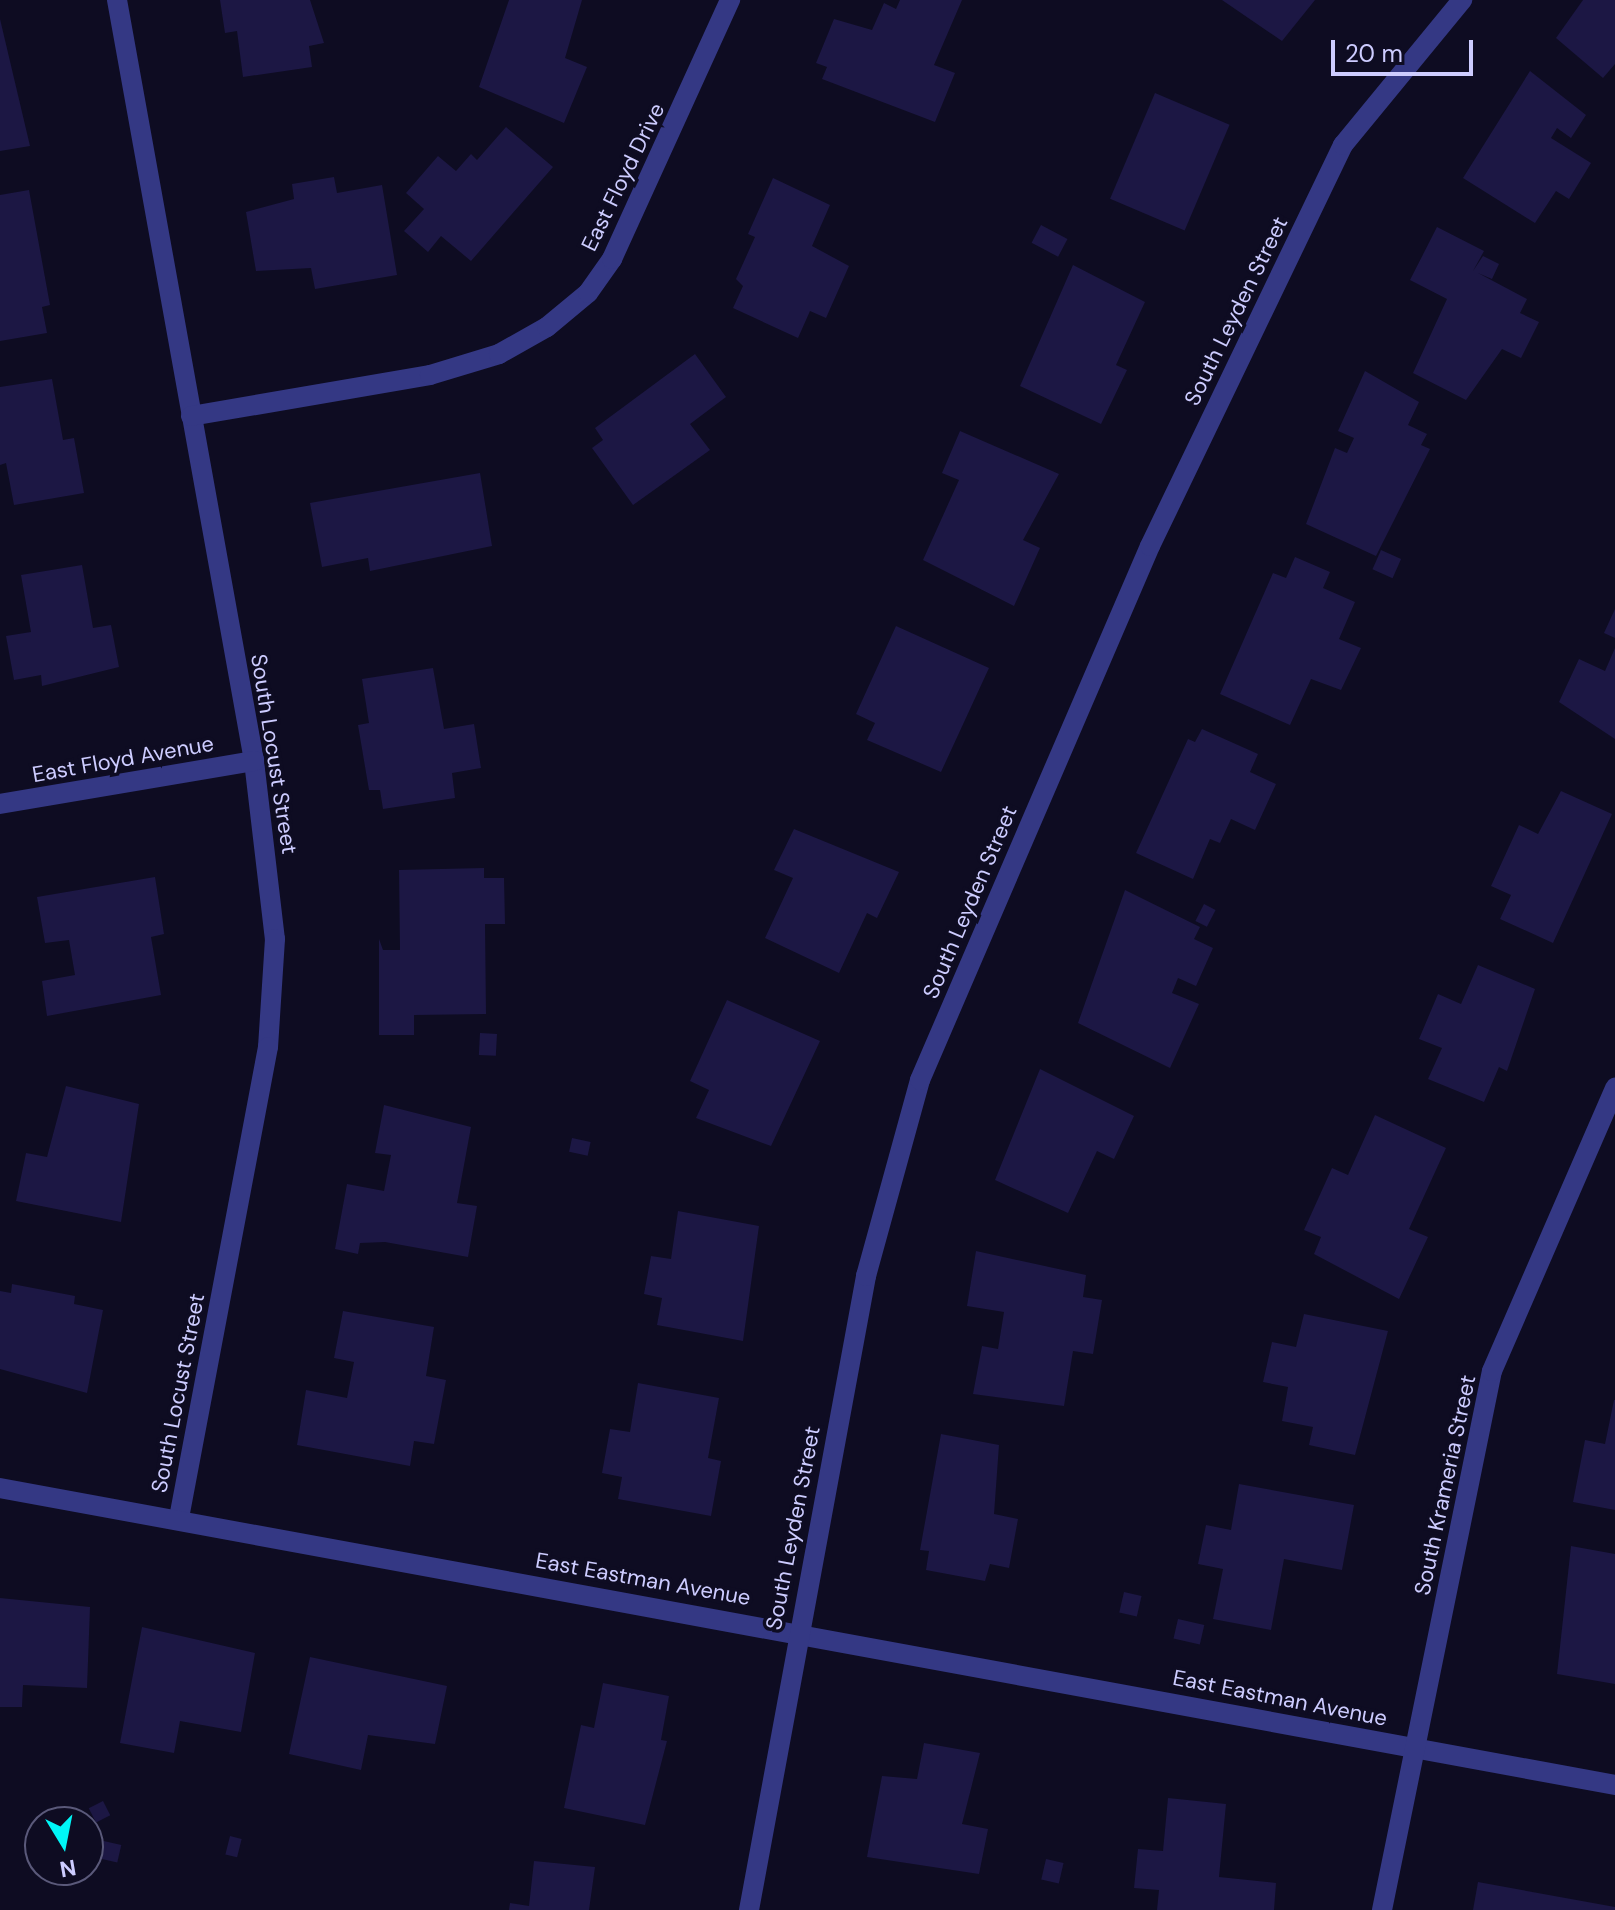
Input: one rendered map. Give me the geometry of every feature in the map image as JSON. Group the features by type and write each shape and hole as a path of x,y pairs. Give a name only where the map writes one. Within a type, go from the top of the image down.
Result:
{"street":[{"name":"South Locust Street","path":"117,0 254,761 275,939 268,1047 179,1518"},
{"name":"East Floyd Drive","path":"191,416 430,375 499,354 547,327 588,293 612,259 730,0"},
{"name":"South Leyden Street","path":"749,1910 797,1632 882,1201 920,1080 1150,546 1343,145 1462,0"},
{"name":"East Floyd Avenue","path":"0,804 254,761"},
{"name":"South Krameria Street","path":"1382,1910 1419,1748 1492,1371 1615,1088"},
{"name":"East Eastman Avenue","path":"0,1488 179,1518 1615,1785"}],"building":[{"path":"220,0 310,0 324,43 309,46 312,67 243,77 237,31 225,33"},
{"path":"509,0 582,0 565,58 587,67 564,123 479,87"},
{"path":"900,0 962,0 934,65 955,73 935,122 822,79 827,67 816,63 834,19 872,30 884,3 896,9"},
{"path":"1222,0 1315,0 1282,41"},
{"path":"1583,0 1615,0 1615,64 1603,78 1556,38"},
{"path":"0,19 30,146 0,151"},
{"path":"1530,71 1586,115 1571,138 1557,128 1551,138 1591,163 1569,199 1556,191 1535,223 1463,178"},
{"path":"1155,93 1230,125 1185,231 1110,199"},
{"path":"506,127 553,167 471,261 441,236 428,252 404,231 424,209 406,193 438,156 456,171 471,154 477,160"},
{"path":"334,177 337,193 382,185 397,275 315,289 311,268 256,271 246,212 294,199 292,184"},
{"path":"773,178 830,205 812,246 849,266 826,318 810,311 798,338 733,308 743,286 736,279 755,237 748,234"},
{"path":"29,190 50,305 42,307 47,333 0,341 0,195"},
{"path":"1041,225 1067,239 1058,257 1032,243"},
{"path":"1437,227 1484,251 1473,271 1483,256 1499,264 1492,279 1478,273 1527,299 1520,313 1539,322 1521,358 1502,349 1466,400 1413,373 1447,299 1410,280"},
{"path":"1073,265 1145,302 1116,365 1127,370 1101,424 1020,386"},
{"path":"695,354 726,397 690,424 710,450 633,505 592,448 603,440 595,428"},
{"path":"1365,371 1419,402 1408,425 1427,434 1421,445 1430,449 1376,556 1306,524 1335,448 1347,453 1354,438 1338,431"},
{"path":"52,379 63,440 74,438 84,493 14,505 6,463 0,465 0,387"},
{"path":"960,431 1059,474 1023,540 1040,548 1014,606 923,560 959,480 942,473"},
{"path":"480,473 492,546 370,571 368,558 322,567 310,503"},
{"path":"1381,550 1401,559 1393,578 1372,569"},
{"path":"1295,557 1330,572 1323,588 1355,602 1339,639 1361,648 1341,690 1311,679 1290,725 1220,694 1273,573 1286,578"},
{"path":"82,565 93,628 111,625 119,667 42,686 41,675 14,680 6,636 31,632 21,575"},
{"path":"1615,609 1615,638 1604,633"},
{"path":"896,626 989,668 941,772 867,740 875,723 856,714"},
{"path":"1615,648 1615,739 1559,702 1579,659 1605,671"},
{"path":"433,668 444,729 474,724 481,768 452,773 455,798 383,809 380,790 369,790 358,725 369,723 362,679"},
{"path":"1202,729 1258,754 1250,772 1276,784 1255,830 1231,819 1220,843 1210,839 1193,879 1136,853 1188,739 1195,742"},
{"path":"1561,791 1612,814 1553,943 1500,919 1511,895 1491,886 1519,825 1538,834"},
{"path":"794,829 899,872 877,918 867,913 839,973 765,938 793,878 774,870"},
{"path":"484,868 484,878 504,878 505,924 485,924 486,1014 414,1015 414,1035 379,1035 379,939 383,950 400,950 399,870"},
{"path":"155,877 164,934 151,937 161,995 47,1016 42,981 75,975 69,940 45,943 37,897"},
{"path":"1125,890 1200,927 1194,939 1213,948 1196,986 1178,978 1172,993 1199,1004 1170,1068 1078,1023"},
{"path":"1204,904 1216,910 1207,927 1195,921"},
{"path":"1478,965 1535,989 1507,1071 1499,1067 1484,1102 1428,1079 1442,1048 1419,1039 1438,994 1461,1004"},
{"path":"727,1000 820,1041 771,1146 696,1118 709,1090 690,1081"},
{"path":"480,1033 497,1034 496,1056 479,1055"},
{"path":"1040,1069 1134,1116 1114,1159 1097,1151 1068,1213 995,1180"},
{"path":"66,1086 139,1104 121,1222 16,1201 26,1153 47,1157"},
{"path":"384,1105 471,1127 457,1203 477,1206 468,1257 385,1242 360,1243 358,1254 335,1249 347,1184 384,1191 391,1155 375,1153"},
{"path":"1375,1115 1446,1148 1409,1229 1428,1237 1399,1299 1314,1254 1321,1237 1304,1230 1332,1168 1348,1175"},
{"path":"572,1138 591,1142 588,1156 569,1152"},
{"path":"678,1211 759,1226 743,1341 657,1325 662,1298 644,1294 651,1256 671,1259"},
{"path":"976,1251 1086,1275 1083,1297 1102,1300 1093,1354 1073,1351 1064,1406 973,1394 982,1346 998,1349 1004,1312 967,1306"},
{"path":"12,1284 75,1296 74,1304 103,1310 87,1393 0,1369 0,1291 11,1293"},
{"path":"343,1311 434,1327 426,1376 446,1380 434,1444 414,1441 410,1466 297,1445 306,1390 347,1398 354,1362 334,1358"},
{"path":"1304,1314 1388,1331 1355,1455 1309,1445 1313,1427 1282,1421 1288,1387 1263,1382 1272,1342 1296,1347"},
{"path":"638,1383 719,1398 708,1458 721,1461 711,1516 618,1499 622,1477 602,1473 610,1429 630,1432"},
{"path":"1614,1400 1615,1510 1573,1502 1585,1440 1605,1444"},
{"path":"941,1434 999,1445 994,1514 1018,1519 1009,1568 990,1564 985,1581 926,1570 929,1551 920,1550"},
{"path":"1239,1484 1354,1505 1342,1570 1284,1559 1271,1630 1213,1619 1223,1569 1198,1564 1206,1525 1231,1530"},
{"path":"1571,1546 1615,1554 1615,1684 1557,1674"},
{"path":"1124,1592 1142,1596 1137,1617 1119,1612"},
{"path":"0,1598 90,1607 87,1688 23,1685 22,1707 0,1707"},
{"path":"1178,1619 1204,1625 1200,1645 1174,1638"},
{"path":"142,1627 255,1653 241,1732 180,1721 174,1753 120,1743"},
{"path":"310,1657 447,1686 435,1744 368,1735 361,1770 289,1754"},
{"path":"603,1683 669,1696 661,1740 667,1741 645,1825 564,1808 581,1725 594,1728"},
{"path":"924,1743 980,1753 962,1824 988,1829 979,1874 867,1857 882,1776 917,1779"},
{"path":"1168,1798 1226,1804 1219,1877 1276,1883 1274,1910 1157,1910 1159,1890 1134,1888 1138,1849 1163,1851"},
{"path":"103,1801 110,1815 104,1818 104,1806 93,1806"},
{"path":"230,1836 242,1839 237,1857 225,1854"},
{"path":"104,1841 121,1845 117,1863 104,1860"},
{"path":"1046,1859 1064,1863 1059,1884 1041,1879"},
{"path":"534,1861 595,1867 589,1910 509,1910 510,1903 529,1906"},
{"path":"1478,1882 1615,1907 1615,1910 1473,1910"}]}
